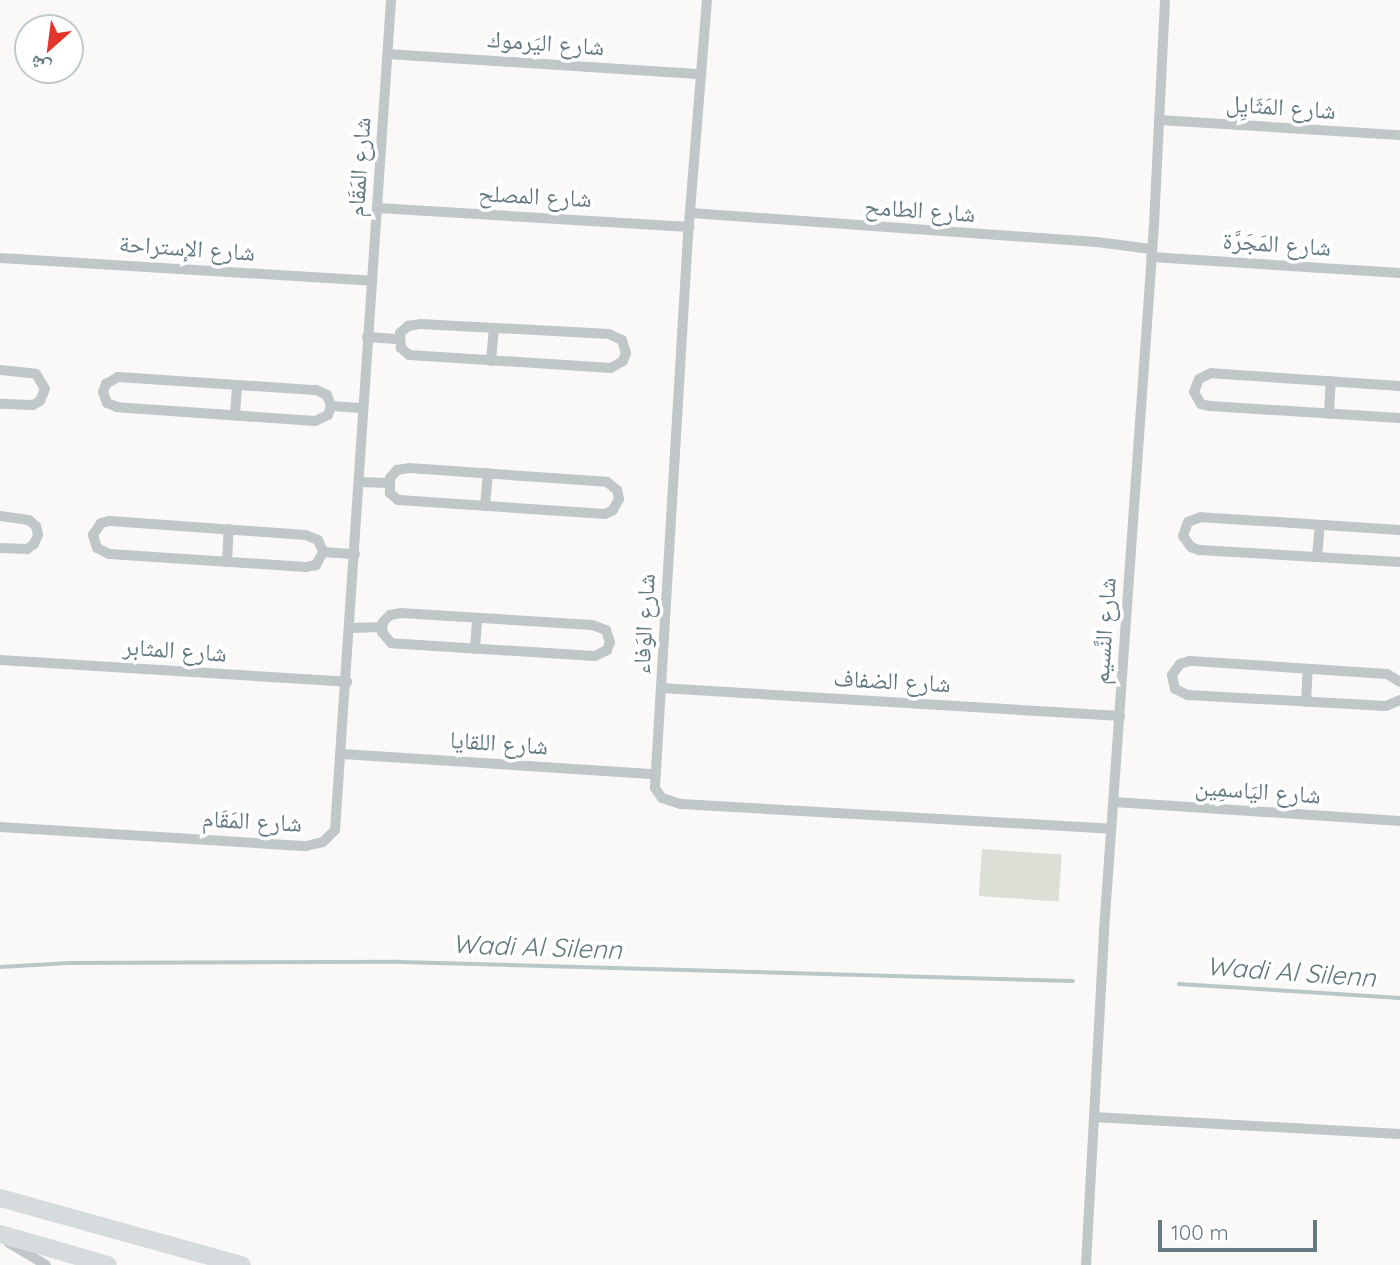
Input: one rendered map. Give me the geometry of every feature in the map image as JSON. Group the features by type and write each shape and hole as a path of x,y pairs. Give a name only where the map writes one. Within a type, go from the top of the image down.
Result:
{"main road":[{"path":"0,1198 242,1265"},
{"path":"0,1236 108,1265"}],"street":[{"name":"شارع المَقَام","path":"0,827 312,846 328,838 336,825 391,0"},
{"name":"شارع الوَفاء","path":"654,774 706,0"},
{"name":"شارع النَّسيم","path":"1086,1265 1111,829 1151,250 1165,0"},
{"name":"شارع اليَرموك","path":"388,54 701,74"},
{"name":"شارع المَثَايِل","path":"1159,120 1400,135"},
{"name":"شارع المصلح","path":"378,208 690,220"},
{"name":"شارع الطامح","path":"690,220 739,219 1097,243 1151,250"},
{"name":"شارع المَجَرَّة","path":"1151,250 1400,273"},
{"name":"شارع الإستراحة","path":"0,258 372,281"},
{"path":"413,324 609,334 622,340 626,353 620,365 611,368 491,361 414,356 401,348 399,339 403,329 413,324"},
{"path":"491,361 494,328"},
{"path":"367,337 399,339"},
{"path":"0,370 36,374 45,389 40,401 33,405 0,404"},
{"path":"1400,386 1211,373 1199,379 1194,387 1198,400 1206,406 1400,418"},
{"path":"118,377 316,390 327,395 331,406 328,415 320,420 235,415 113,407 104,400 103,392 106,384 118,377"},
{"path":"1329,414 1331,381"},
{"path":"235,415 237,385"},
{"path":"331,406 363,408"},
{"path":"409,468 488,473 607,482 617,490 620,499 613,510 605,514 403,501 394,497 388,483 397,470 409,468"},
{"path":"485,506 488,473"},
{"path":"359,482 388,483"},
{"path":"0,516 29,520 36,526 38,535 34,544 27,549 0,548"},
{"path":"1400,530 1201,517 1191,519 1184,531 1185,540 1195,550 1400,562"},
{"path":"110,521 229,529 311,536 321,544 323,552 319,561 311,567 104,553 97,548 93,535 101,523 110,521"},
{"path":"1317,557 1320,525"},
{"path":"227,562 229,529"},
{"path":"323,552 355,554"},
{"path":"401,613 592,625 606,630 610,642 607,650 595,656 475,649 391,643 383,636 382,627 386,618 401,613"},
{"path":"475,649 477,618"},
{"path":"351,628 382,627"},
{"name":"شارع المثابر","path":"0,660 347,682"},
{"path":"1400,682 1387,674 1189,662 1176,667 1172,675 1173,685 1183,694 1386,706 1400,700"},
{"path":"1306,702 1308,669"},
{"name":"شارع الضفاف","path":"661,688 1119,716"},
{"name":"شارع اللقايا","path":"342,754 654,774"},
{"path":"654,774 658,793 667,801 681,804 1111,829"},
{"name":"شارع اليَاسمِين","path":"1114,802 1400,821"},
{"path":"1094,1116 1400,1134"},
{"path":"0,1236 46,1265"}],"shaded area":[{"path":"982,849 1062,855 1059,901 979,896"}],"waterway":[{"name":"Wadi Al Silenn","path":"0,967 69,963 401,962 1073,981"},
{"name":"Wadi Al Silenn","path":"1179,984 1400,998"}]}
